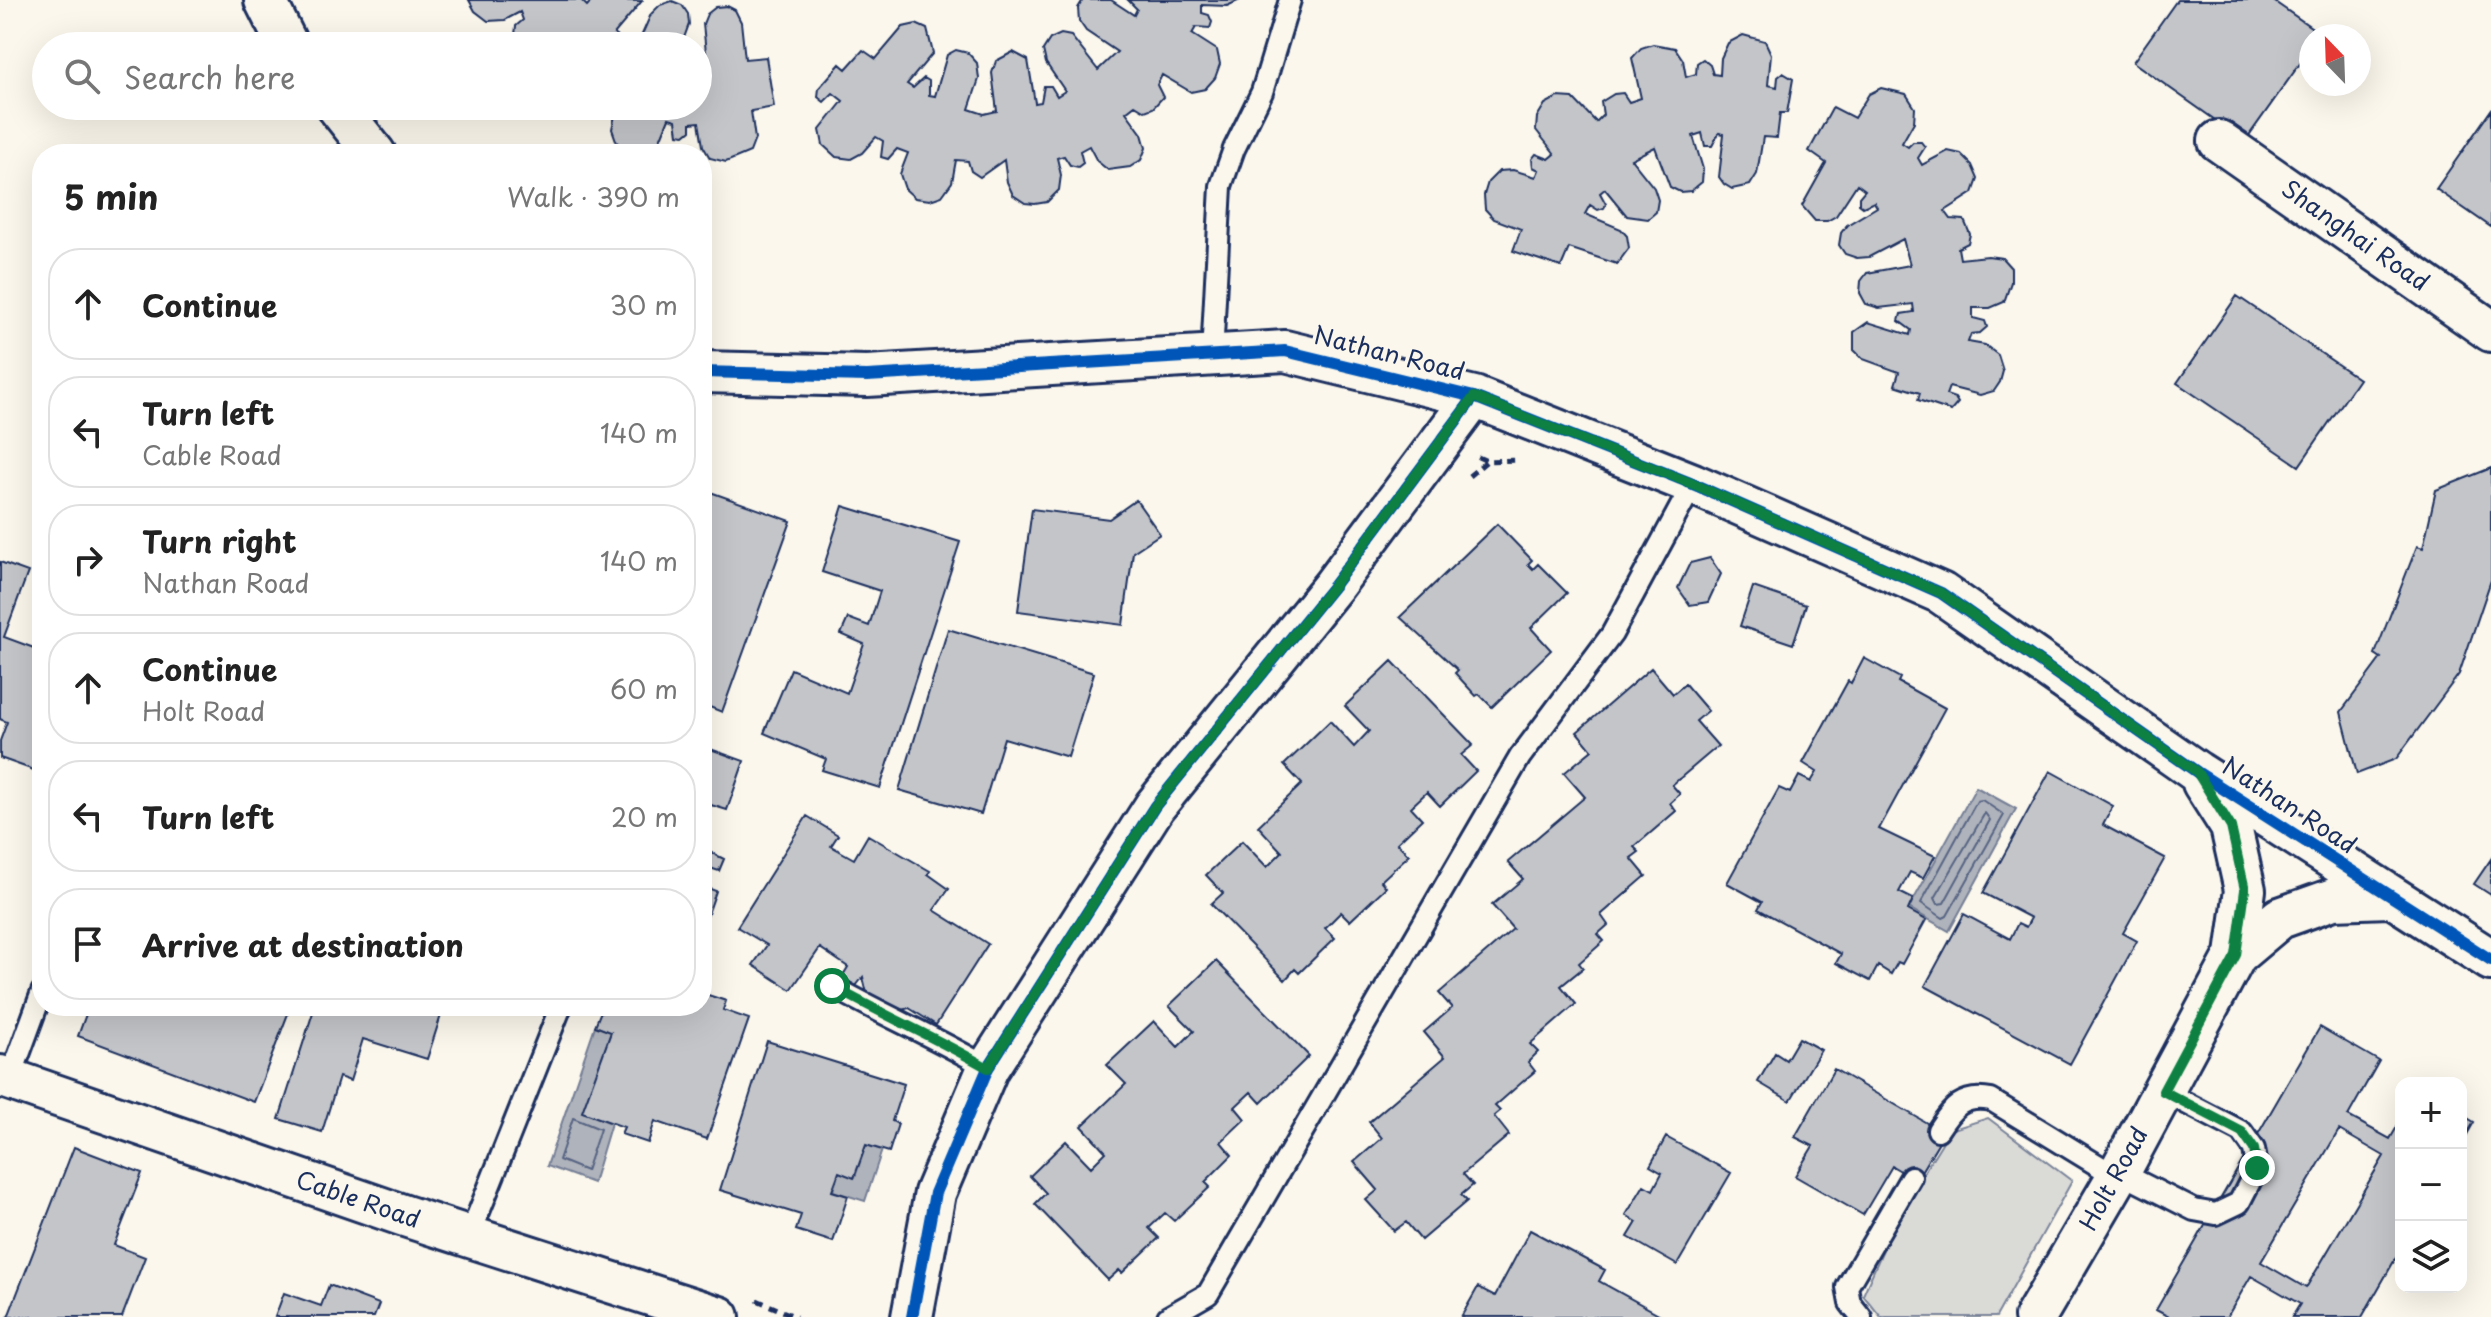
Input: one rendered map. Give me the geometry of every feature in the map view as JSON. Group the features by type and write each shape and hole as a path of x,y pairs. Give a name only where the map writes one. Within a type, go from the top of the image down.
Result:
{"street":[{"path":"265,0 281,32"},
{"path":"348,120 367,144"},
{"name":"Shanghai Road","path":"2219,141 2491,331"},
{"name":"Nathan Road","path":"712,372 867,376 1285,351 1474,397 1693,484 1941,593 2197,772 2491,960"},
{"path":"912,1317 935,1193 988,1068 1155,806 1334,585 1474,397"},
{"name":"Holt Road","path":"2035,1317 2118,1174 2236,955 2245,890 2231,827 2197,772"},
{"name":"Holt Road","path":"2236,955 2280,918 2333,899 2389,897"},
{"name":"Cable Road","path":"5,1078 469,1237 719,1317"}],"lane":[{"path":"1212,356 1221,186 1234,149 1262,92 1286,22 1290,0"},
{"path":"1168,1317 1208,1294 1520,757 1612,634 1693,484"},
{"path":"832,986 883,1015 937,1038 988,1068"},
{"path":"5,1078 32,1015"},
{"path":"469,1237 557,1016"},
{"path":"1938,1130 1959,1102 1979,1097 1991,1100 2118,1174 2194,1210 2216,1214 2239,1203 2257,1168 2254,1149 2242,1132 2163,1091"},
{"path":"1861,1317 1850,1303 1847,1287 1911,1177"}],"shaded area":[{"path":"1988,1118 2072,1181 1996,1317 1881,1317 1863,1295 1901,1209 1950,1130"}],"water":[{"path":"1976,787 2016,809 1949,931 1909,908"},
{"path":"595,1026 611,1032 583,1112 611,1123 593,1183 547,1166"},
{"path":"866,1145 882,1150 865,1201 833,1191 839,1172 855,1177"}],"building":[{"path":"469,0 581,0 587,6 592,0 642,1 616,32 515,32 516,26 523,20 520,12 505,20 488,21 475,11"},
{"path":"1083,0 1111,0 1134,15 1137,9 1128,0 1240,0 1227,6 1202,5 1202,13 1209,15 1212,22 1210,28 1196,27 1192,34 1217,50 1220,64 1215,78 1205,89 1191,92 1162,75 1157,85 1163,97 1153,108 1145,111 1135,105 1126,112 1142,134 1146,148 1141,160 1130,167 1108,170 1097,161 1089,146 1080,151 1083,163 1078,167 1070,165 1064,156 1057,158 1061,175 1059,190 1047,202 1035,204 1025,203 1013,195 1007,182 1004,160 980,177 971,171 968,161 956,160 952,182 942,196 930,200 915,198 905,189 900,174 908,153 897,149 888,159 881,157 883,141 876,137 862,153 851,159 836,157 823,145 820,130 843,101 833,93 824,102 818,97 819,88 840,64 846,69 863,50 876,59 903,27 916,24 927,29 933,53 907,84 913,88 924,78 929,81 929,95 935,96 947,55 956,50 968,53 977,63 979,79 969,109 984,114 997,111 992,73 996,61 1013,52 1028,60 1035,103 1041,102 1044,86 1051,86 1057,96 1065,91 1046,63 1043,50 1050,39 1061,34 1071,36 1098,70 1117,52 1086,31 1079,21 1078,8"},
{"path":"2177,0 2272,0 2307,24 2299,24 2299,65 2245,141 2133,62"},
{"path":"672,1 682,5 688,14 686,32 643,32 651,14 660,5"},
{"path":"727,6 735,10 741,22 745,59 766,57 774,107 751,111 755,139 750,152 726,162 712,158 712,144 703,144 699,122 691,123 691,130 685,135 678,134 676,120 712,120 712,32 704,32 703,24 707,14 716,7"},
{"path":"1743,35 1765,41 1771,54 1768,85 1777,87 1778,77 1783,73 1793,79 1787,113 1780,113 1777,138 1763,137 1757,174 1750,185 1732,189 1724,184 1719,177 1724,134 1719,133 1712,146 1705,146 1702,133 1693,136 1703,169 1702,182 1691,191 1680,192 1670,187 1655,147 1631,159 1654,188 1658,200 1656,212 1648,219 1627,216 1605,189 1600,193 1606,204 1604,208 1598,210 1590,205 1585,214 1621,229 1627,236 1629,248 1617,264 1569,248 1561,267 1513,251 1521,229 1494,219 1485,209 1484,195 1488,182 1499,171 1513,170 1536,177 1539,170 1533,167 1532,159 1536,154 1549,159 1555,154 1536,130 1537,117 1545,104 1558,97 1573,98 1596,122 1603,115 1601,102 1614,94 1623,93 1629,102 1641,98 1632,58 1641,48 1653,44 1675,48 1683,60 1686,77 1696,74 1697,63 1703,59 1710,65 1713,74 1720,75 1721,58 1728,43"},
{"path":"1881,88 1906,94 1915,108 1914,122 1902,143 1908,147 1913,142 1921,142 1925,147 1918,158 1922,165 1948,151 1961,154 1972,165 1978,179 1973,193 1945,211 1951,219 1964,220 1970,234 1968,243 1958,248 1960,259 2002,258 2011,268 2011,282 2004,302 1990,308 1973,308 1973,318 1985,321 1987,327 1980,333 1971,334 1968,342 1985,345 1998,355 2003,371 2000,382 1994,391 1980,395 1949,387 1946,395 1955,398 1958,403 1951,411 1918,400 1920,393 1895,385 1899,372 1863,359 1854,350 1854,332 1868,322 1910,335 1911,330 1899,321 1901,314 1914,312 1913,304 1879,308 1866,304 1860,293 1861,281 1867,273 1910,265 1903,239 1869,257 1857,258 1845,254 1839,245 1841,233 1847,225 1877,207 1874,202 1863,207 1859,204 1859,197 1865,190 1857,184 1836,216 1827,221 1815,221 1802,206 1826,163 1809,151 1833,107 1854,118 1869,94"},
{"path":"2491,110 2491,227 2436,189"},
{"path":"614,120 668,120 658,144 619,144 612,129"},
{"path":"2237,296 2359,379 2299,466 2177,383"},
{"path":"2491,468 2491,580 2459,674 2396,759 2357,774 2341,712 2381,658 2375,654 2417,546 2423,548 2436,490"},
{"path":"712,493 791,521 722,712 712,708"},
{"path":"1136,500 1160,534 1133,552 1123,625 1018,611 1032,509 1109,519"},
{"path":"843,506 960,542 880,788 822,770 826,759 764,733 791,669 847,693 864,644 841,634 848,618 869,626 880,591 822,572"},
{"path":"1497,524 1532,560 1528,564 1533,569 1538,564 1567,593 1531,628 1551,650 1492,707 1479,694 1476,696 1455,673 1458,670 1400,617"},
{"path":"1710,558 1721,574 1708,602 1690,605 1678,588 1690,563"},
{"path":"0,562 28,572 4,637 32,647 32,769 0,758 0,741 7,722 0,719"},
{"path":"1753,587 1806,605 1793,644 1740,626"},
{"path":"948,629 1094,673 1068,757 1004,738 981,814 899,790"},
{"path":"1864,658 1900,678 1898,682 1945,708 1879,829 1935,856 1923,878 1910,872 1899,892 1913,899 1908,910 1926,920 1902,964 1898,962 1891,974 1878,966 1870,981 1836,963 1841,954 1758,909 1762,902 1727,883 1779,788 1790,793 1799,776 1811,782 1817,772 1803,763"},
{"path":"1392,661 1473,745 1461,755 1476,771 1440,806 1427,792 1411,807 1422,819 1397,843 1409,855 1381,881 1386,887 1350,921 1341,912 1325,928 1335,938 1299,973 1295,969 1285,980 1211,904 1223,893 1206,875 1242,841 1267,867 1282,852 1258,826 1302,784 1284,765 1330,721 1354,747 1369,731 1345,706"},
{"path":"1651,668 1673,694 1685,684 1708,711 1696,721 1718,746 1672,785 1680,794 1670,803 1676,811 1634,847 1639,852 1631,858 1646,876 1601,915 1608,925 1598,934 1604,941 1579,963 1583,968 1561,986 1576,1004 1530,1044 1538,1052 1528,1062 1535,1071 1495,1106 1500,1111 1494,1116 1509,1135 1463,1174 1473,1185 1461,1195 1467,1201 1421,1240 1406,1222 1394,1231 1366,1200 1378,1190 1354,1162 1382,1138 1369,1122 1445,1057 1424,1032 1452,1008 1439,993 1513,929 1492,905 1523,879 1508,862 1585,797 1564,773 1592,750 1577,732"},
{"path":"712,750 744,761 727,810 712,805"},
{"path":"2050,771 2113,806 2103,825 2165,858 2123,933 2137,941 2070,1064 1925,986 1964,914 2010,939 2018,923 2026,927 2031,918 1983,893"},
{"path":"807,816 838,835 831,846 854,859 868,835 930,871 928,874 949,889 934,910 988,944 936,1025 909,1008 889,1013 869,1002 863,977 856,986 842,977 848,967 820,948 791,990 753,965 767,945 737,927"},
{"path":"712,853 724,859 719,871 712,869"},
{"path":"2491,859 2491,895 2474,884"},
{"path":"1216,961 1309,1056 1261,1103 1251,1092 1235,1107 1245,1119 1221,1142 1232,1155 1205,1182 1210,1187 1174,1221 1165,1213 1149,1228 1159,1238 1122,1273 1119,1270 1108,1280 1035,1204 1046,1193 1030,1176 1066,1141 1091,1167 1106,1152 1082,1126 1126,1084 1107,1065 1154,1021 1178,1047 1194,1031 1169,1006"},
{"path":"712,996 726,1001 723,1010 749,1019 707,1139 655,1121 648,1143 621,1134 624,1127 582,1112 611,1032 595,1026 599,1016 712,1016"},
{"path":"85,1016 287,1016 254,1102 78,1036"},
{"path":"312,1016 441,1016 427,1059 363,1039 350,1081 339,1077 322,1132 279,1119"},
{"path":"2320,1027 2379,1061 2348,1116 2390,1139 2395,1130 2395,1259 2362,1317 2292,1317 2300,1304 2251,1276 2227,1317 2169,1317 2156,1310","holes":["2339,1130 2384,1156 2306,1288 2261,1262"]},
{"path":"1799,1038 1821,1050 1790,1101 1758,1082 1775,1053 1786,1060"},
{"path":"767,1041 904,1084 892,1121 898,1124 889,1152 866,1145 854,1178 839,1172 832,1191 848,1196 833,1242 796,1230 801,1215 720,1190"},
{"path":"1834,1069 1944,1133 1916,1180 1892,1166 1863,1215 1795,1176 1813,1146 1795,1137"},
{"path":"2467,1118 2474,1122 2467,1134"},
{"path":"1666,1137 1731,1173 1677,1265 1628,1237 1637,1222 1626,1215 1644,1185 1653,1190 1662,1173 1650,1166"},
{"path":"74,1147 142,1173 114,1245 145,1257 122,1317 8,1317"},
{"path":"1530,1230 1605,1270 1599,1281 1664,1317 1461,1317 1478,1287 1495,1296"},
{"path":"329,1285 379,1304 374,1317 275,1317 284,1293 321,1306"}],"cycle path":[{"path":"712,372 867,376 1285,351 1474,397 1693,484 1941,593 2197,772 2491,960"},
{"path":"912,1317 935,1193 988,1068 1155,806 1334,585 1474,397"}],"route":[{"path":"832,986 883,1015 937,1038 988,1068 1155,806 1334,585 1474,397 1693,484 1941,593 2197,772 2231,827 2245,890 2236,955 2163,1091 2242,1132 2254,1149 2257,1168"}]}
